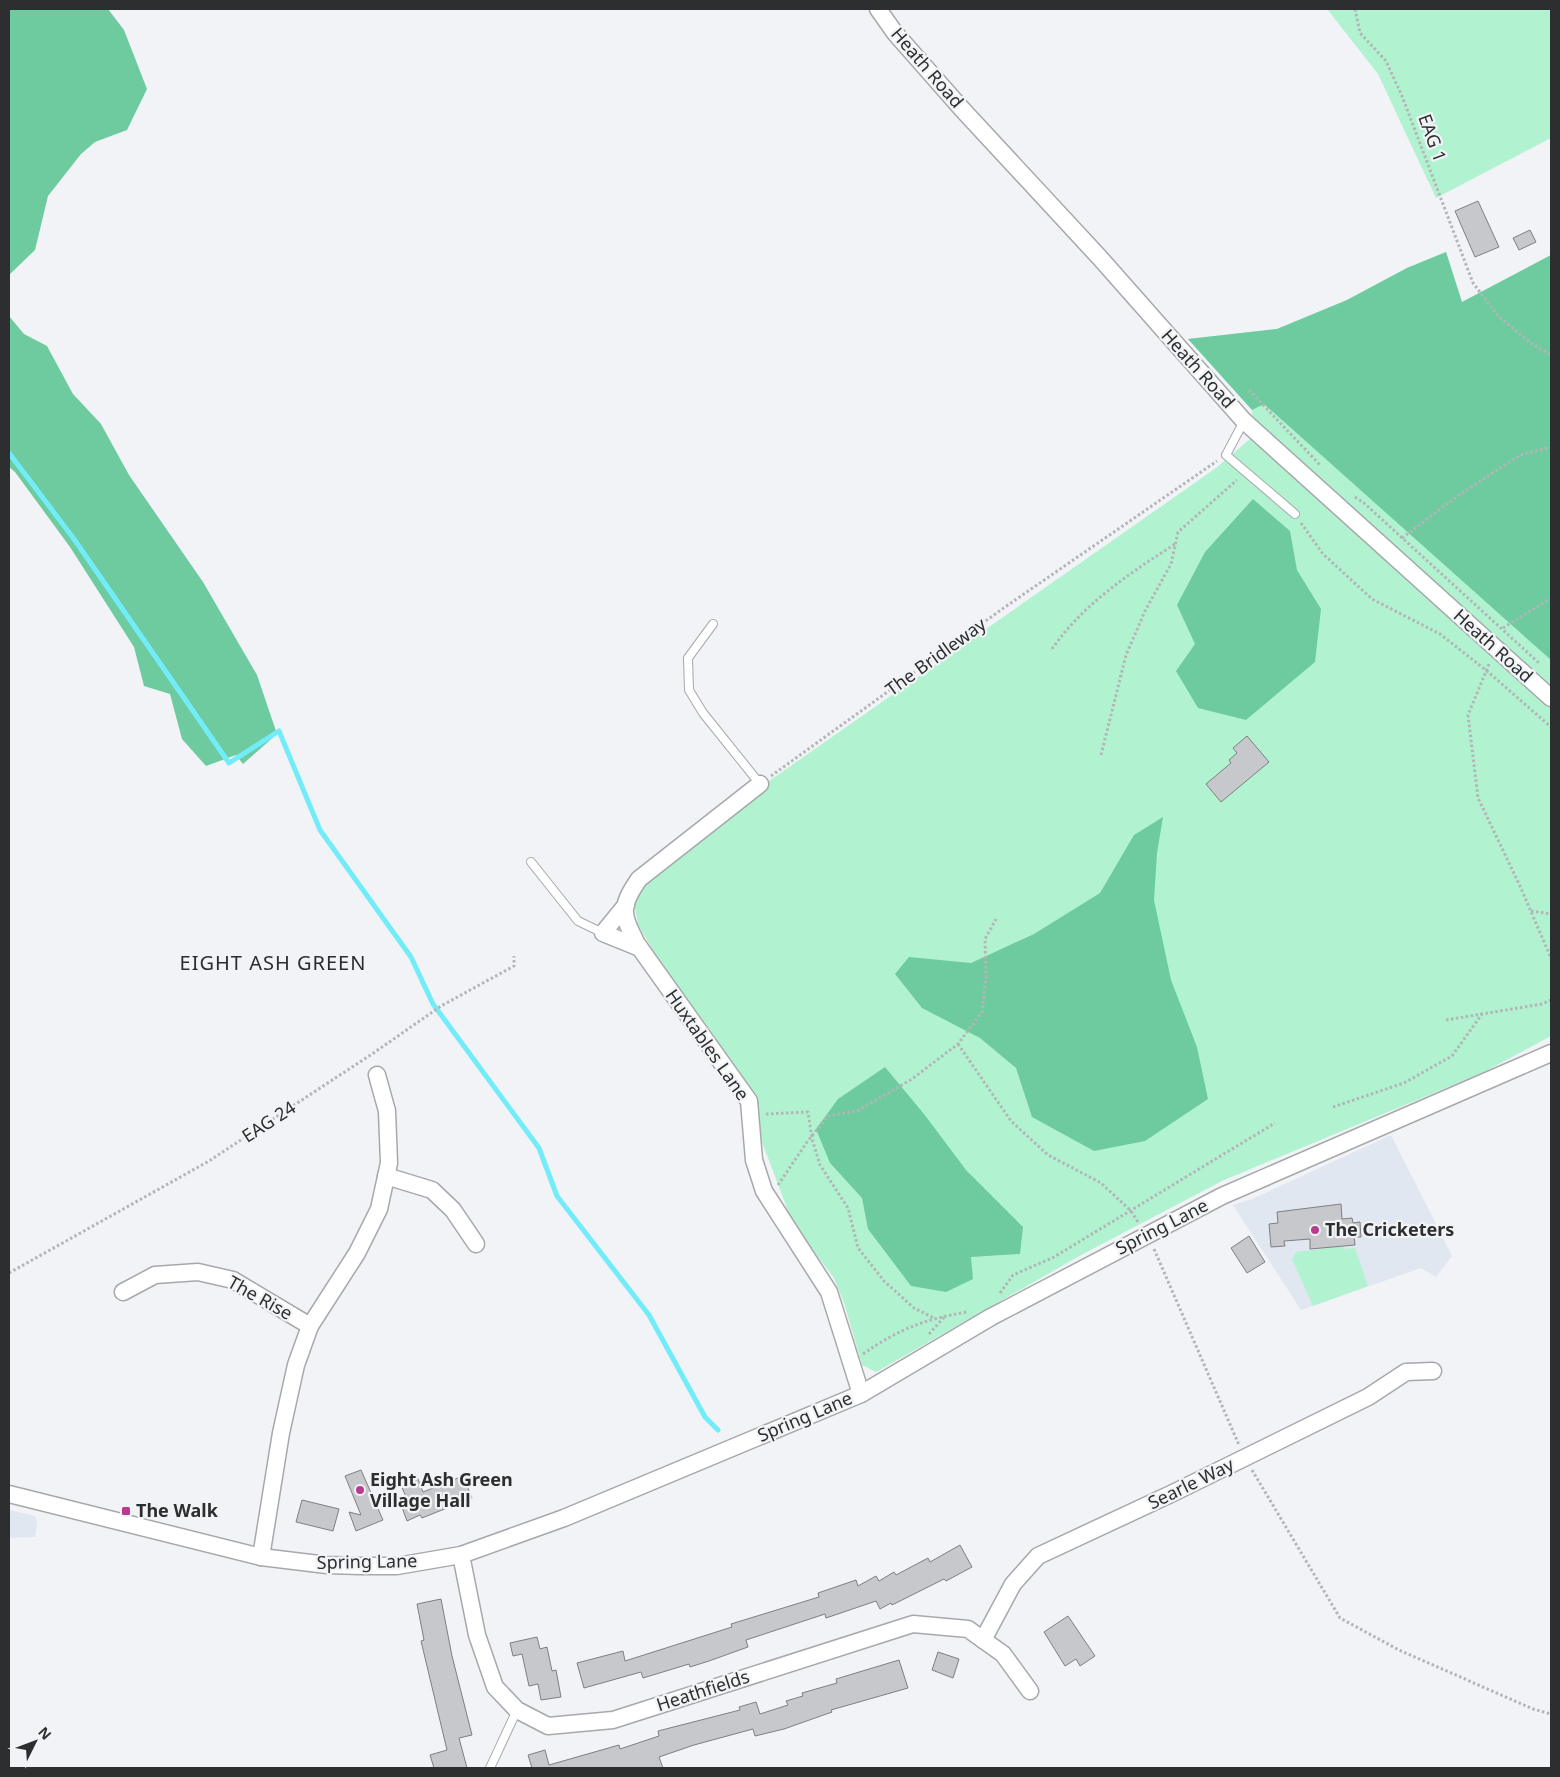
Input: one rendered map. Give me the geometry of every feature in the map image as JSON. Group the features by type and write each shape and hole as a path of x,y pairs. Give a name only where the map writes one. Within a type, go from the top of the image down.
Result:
{"street":[{"name":"Heath Road","path":"878,9 896,33 961,108 1100,258 1244,421 1551,698"},
{"path":"640,948 603,933 639,879 760,784"},
{"name":"Huxtables Lane","path":"626,901 624,918 640,948 749,1101 754,1160 764,1191 830,1292 860,1394"},
{"name":"Spring Lane","path":"9,1494 261,1557 327,1565 397,1566 461,1555 564,1518 860,1394 990,1317 1222,1196 1551,1053"},
{"path":"261,1557 283,1423 296,1365 310,1326 380,1210 388,1163 386,1111 377,1075"},
{"path":"386,1176 432,1190 453,1210 476,1244"},
{"name":"The Rise","path":"123,1292 155,1275 198,1272 233,1280 310,1326"},
{"name":"Searle Way","path":"983,1640 1013,1584 1038,1556 1245,1458 1368,1397 1406,1372 1433,1371"},
{"name":"Heathfields","path":"461,1555 477,1635 495,1687 517,1710 548,1726 612,1720 913,1624 968,1629 1003,1654 1030,1690"}],"lane":[{"path":"1244,421 1226,454 1295,514"},
{"path":"713,624 688,658 689,690 703,713 760,784"},
{"path":"531,862 579,922 603,933"},
{"path":"490,1768 517,1710"}],"path":[{"name":"EAG 1","path":"1355,9 1360,33 1386,61 1402,96 1473,283 1498,316 1532,344 1551,355"},
{"path":"1249,390 1325,471"},
{"path":"1386,550 1459,496 1520,455 1551,447"},
{"name":"The Bridleway","path":"760,784 1005,607 1226,454"},
{"path":"1101,755 1126,655 1145,611 1171,564 1178,532 1235,483 1244,470"},
{"path":"1349,494 1364,503 1503,628 1544,668"},
{"path":"1295,514 1323,554 1372,598 1440,634 1487,670 1551,728"},
{"path":"1052,649 1066,629 1098,597 1176,544"},
{"path":"1551,598 1503,628 1491,644 1487,670 1468,715 1478,798 1551,958"},
{"path":"1531,911 1551,914"},
{"path":"764,1191 773,1190 781,1182 807,1142 812,1139 828,1116 857,1111 912,1079 958,1044 982,1012 986,978 985,939 996,920"},
{"name":"EAG 24","path":"9,1272 209,1161 441,1006 514,966 514,956"},
{"path":"1446,1020 1542,1004 1551,1000"},
{"path":"1333,1107 1404,1083 1452,1056 1482,1014"},
{"path":"958,1044 1011,1121 1048,1155 1101,1184 1131,1211 1148,1235 1245,1458 1340,1618 1399,1650 1533,1709 1551,1714"},
{"path":"750,1114 808,1112 812,1139 820,1165 848,1208 858,1248 884,1281 914,1308 935,1318"},
{"path":"999,1295 1013,1275 1054,1257 1274,1123"},
{"path":"851,1363 882,1341 918,1322 970,1311"}],"shaded area":[{"path":"1391,1135 1452,1256 1436,1277 1421,1268 1301,1310 1233,1205 1252,1199"},
{"path":"9,1510 35,1516 37,1522 35,1537 9,1538"}],"green space":[{"path":"9,9 108,9 124,30 147,89 127,130 95,142 81,154 48,196 35,250 9,275"},
{"path":"1327,9 1551,9 1551,138 1436,198 1378,74"},
{"path":"1446,252 1462,302 1551,255 1551,1036 1482,1073 1224,1180 1083,1254 876,1372 862,1365 844,1303 834,1278 793,1224 762,1142 756,1097 706,1024 661,964 638,925 633,897 643,883 752,793 1216,468 1250,439 1252,410 1188,339 1277,329 1347,300 1407,268"},
{"path":"1446,252 1462,302 1551,255 1551,660 1264,404 1252,410 1188,339 1277,329 1347,300 1407,268"},
{"path":"9,316 24,334 47,346 73,394 101,424 129,475 203,582 257,675 277,734 243,764 236,755 206,766 182,739 170,694 144,686 134,647 70,547 15,472 9,467"},
{"path":"1253,499 1290,531 1297,570 1321,609 1315,662 1246,720 1198,708 1176,671 1195,644 1177,605 1205,552"},
{"path":"1163,817 1157,853 1154,900 1171,980 1197,1047 1208,1099 1145,1141 1094,1151 1032,1117 1016,1068 980,1038 922,1008 895,974 909,957 971,963 1034,934 1100,893 1134,835"},
{"path":"885,1067 924,1114 966,1170 1023,1227 1020,1254 971,1257 973,1279 946,1292 911,1286 868,1229 862,1198 830,1163 816,1129 838,1099"},
{"path":"1344,1246 1344,1249 1355,1248 1368,1286 1313,1306 1292,1259 1296,1252"}],"building":[{"path":"1478,201 1499,247 1475,257 1455,211"},
{"path":"1530,230 1536,242 1519,250 1513,238"},
{"path":"1247,736 1269,762 1221,802 1206,784 1231,763 1229,760 1237,753 1233,748"},
{"name":"The Cricketers","path":"1341,1204 1342,1219 1352,1218 1353,1223 1360,1222 1361,1237 1354,1237 1355,1245 1310,1249 1310,1239 1284,1241 1285,1246 1271,1247 1269,1224 1278,1223 1277,1212"},
{"path":"1249,1236 1265,1262 1247,1273 1231,1248"},
{"name":"Eight Ash Green Village Hall","path":"361,1470 383,1520 356,1531 349,1512 361,1515 345,1476"},
{"path":"416,1474 423,1492 463,1476 472,1498 422,1518 420,1515 407,1521 400,1502 407,1499 399,1481"},
{"path":"302,1500 339,1509 333,1531 296,1522"},
{"path":"960,1545 972,1567 892,1605 891,1603 880,1609 876,1601 826,1618 825,1614 746,1640 748,1647 690,1667 689,1664 643,1678 641,1672 584,1688 577,1663 623,1651 625,1661 732,1627 731,1624 819,1597 818,1593 856,1580 858,1586 876,1576 879,1581 894,1572 896,1575 928,1558 930,1562"},
{"path":"441,1599 452,1656 472,1735 459,1738 467,1768 434,1768 430,1755 447,1750 421,1641 424,1640 417,1604"},
{"path":"1068,1616 1095,1656 1080,1666 1076,1659 1065,1666 1044,1632"},
{"path":"537,1637 540,1649 547,1647 552,1671 556,1670 561,1697 541,1700 538,1684 529,1686 522,1654 513,1656 510,1643"},
{"path":"938,1652 959,1659 953,1678 932,1670"},
{"path":"899,1660 908,1688 831,1710 832,1712 784,1729 755,1736 753,1729 694,1745 659,1757 663,1768 532,1768 528,1755 545,1750 549,1765 619,1745 620,1749 659,1736 658,1731 740,1710 739,1707 756,1702 760,1714 788,1705 786,1701 803,1696 802,1693 837,1683 836,1679"}],"waterway":[{"path":"9,453 74,539 229,763 279,731 320,830 411,957 433,1004 539,1148 557,1196 649,1315 705,1417 718,1430"}],"place":[{"name":"The Cricketers","path":"1315,1230"},
{"name":"Eight Ash Green Village Hall","path":"360,1490"},
{"name":"The Walk","path":"126,1511"}],"district":[{"name":"EIGHT ASH GREEN","path":"273,963"}]}
